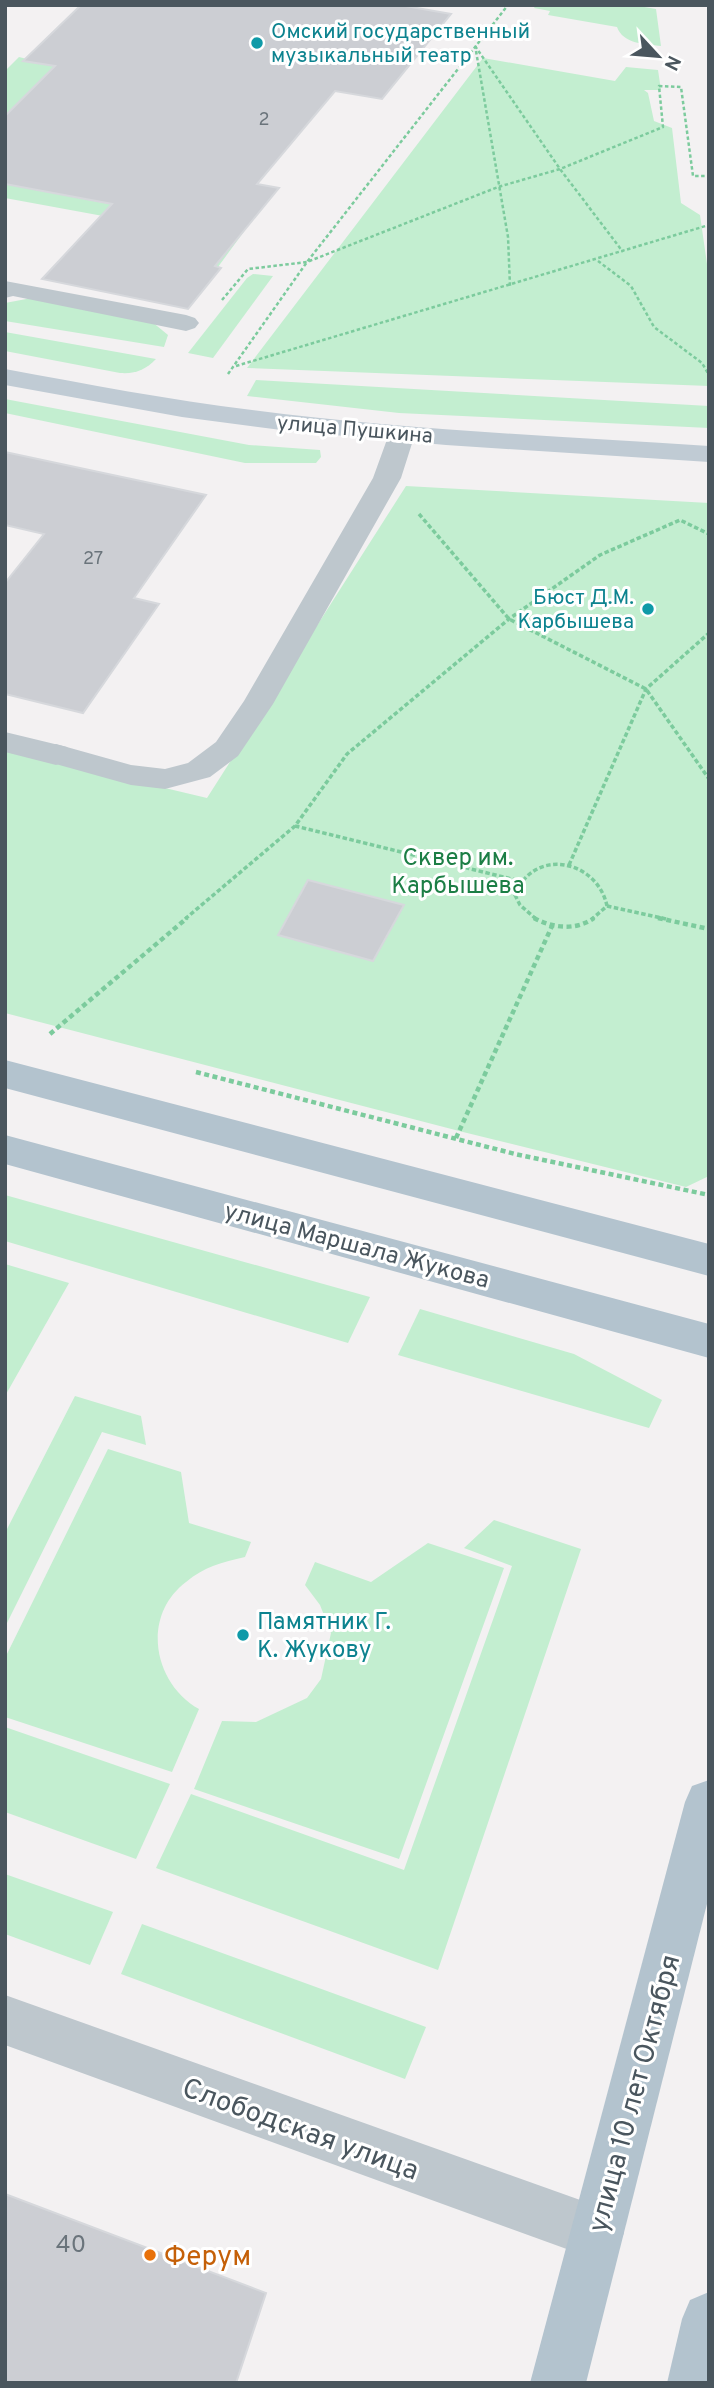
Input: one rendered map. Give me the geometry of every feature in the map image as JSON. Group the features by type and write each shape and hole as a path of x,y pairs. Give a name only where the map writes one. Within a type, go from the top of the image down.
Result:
{"main road":[{"path":"5,1074 709,1260"},
{"name":"улица Маршала Жукова","path":"5,1149 709,1341"},
{"name":"улица 10 лет Октября","path":"558,2383 709,1802"},
{"path":"695,2383 709,2319"}],"street":[{"name":"улица Пушкина","path":"5,377 201,412 402,434 709,454"},
{"path":"5,742 56,754"},
{"name":"Слободская улица","path":"5,2020 597,2233"}],"lane":[{"path":"5,291 8,288 186,323"},
{"path":"56,754 131,775 166,779 199,770 227,749 258,704 387,478 402,434"}],"path":[{"path":"201,412 307,262 508,5"},
{"path":"475,46 560,169 623,252"},
{"path":"475,46 508,237 510,286"},
{"path":"217,307 248,269 307,262 498,187 560,169 663,127 659,86 681,87 693,176 709,176"},
{"path":"235,366 597,261 709,225"},
{"path":"597,261 631,286 654,327 702,363 709,375"},
{"path":"387,478 509,619 646,689 709,779"},
{"path":"63,1038 50,1034 295,826 347,754 509,619 600,555 680,520 709,534"},
{"path":"569,865 646,689 709,633"},
{"path":"295,826 520,881"},
{"path":"549,865 569,865 588,871 600,882 607,906 591,920 573,926 552,926 533,919 520,908 515,894 520,881 531,870 549,865"},
{"path":"607,906 709,929"},
{"path":"456,1138 552,926"},
{"path":"185,1069 456,1138 663,1187 709,1195"}],"green space":[{"path":"536,5 633,5 656,9 661,46 629,40 617,27 548,15 550,11 534,8"},
{"path":"19,57 55,66 5,122 5,71"},
{"path":"483,58 615,81 626,67 658,70 661,90 644,90 648,93 654,121 672,128 681,203 700,215 709,278 709,386 247,368"},
{"path":"5,184 245,230 218,267 83,240 103,216 5,198"},
{"path":"253,274 273,276 213,358 188,353 247,278"},
{"path":"37,297 151,321 168,335 164,347 5,321 5,303"},
{"path":"5,332 156,359 140,370 120,373 5,351"},
{"path":"256,380 709,406 709,428 399,413 247,396"},
{"path":"5,399 249,445 320,450 321,457 316,463 245,463 5,413"},
{"name":"Сквер им. Карбышева","path":"406,486 709,503 709,1176 686,1187 5,1013 5,750 207,798"},
{"path":"5,1195 370,1297 348,1343 5,1241"},
{"path":"5,1264 69,1283 5,1396"},
{"path":"420,1309 574,1354 662,1400 649,1428 398,1355"},
{"path":"75,1396 141,1416 146,1445 102,1432 5,1627 5,1533"},
{"path":"108,1449 181,1472 189,1523 251,1542 245,1557 214,1566 186,1582 172,1596 163,1613 158,1630 158,1648 163,1666 171,1683 199,1709 172,1772 5,1717 5,1658"},
{"path":"494,1520 581,1549 438,1970 156,1868 191,1794 404,1870 512,1566 464,1548"},
{"path":"428,1543 504,1568 399,1859 194,1789 222,1721 256,1722 307,1698 321,1679 331,1633 320,1605 305,1585 315,1562 371,1582"},
{"path":"5,1727 170,1784 136,1859 5,1812"},
{"path":"5,1874 113,1912 90,1965 5,1934"},
{"path":"142,1924 426,2027 405,2079 121,1974"}],"building":[{"path":"81,5 400,5 451,14 382,99 335,91 257,184 279,188 215,266 221,268 188,309 42,279 112,204 5,184 5,116 55,66 23,61"},
{"path":"5,452 206,495 134,598 159,604 83,713 5,694 5,583 44,534 5,525"},
{"path":"308,880 404,905 373,961 278,935"},
{"path":"5,2194 266,2293 236,2383 5,2383"}],"place":[{"name":"Омский государственный музыкальный театр","path":"257,43"},
{"name":"Бюст Д.М. Карбышева","path":"648,609"},
{"name":"Памятник Г. К. Жукову","path":"243,1635"},
{"name":"Ферум","path":"150,2255"}]}
